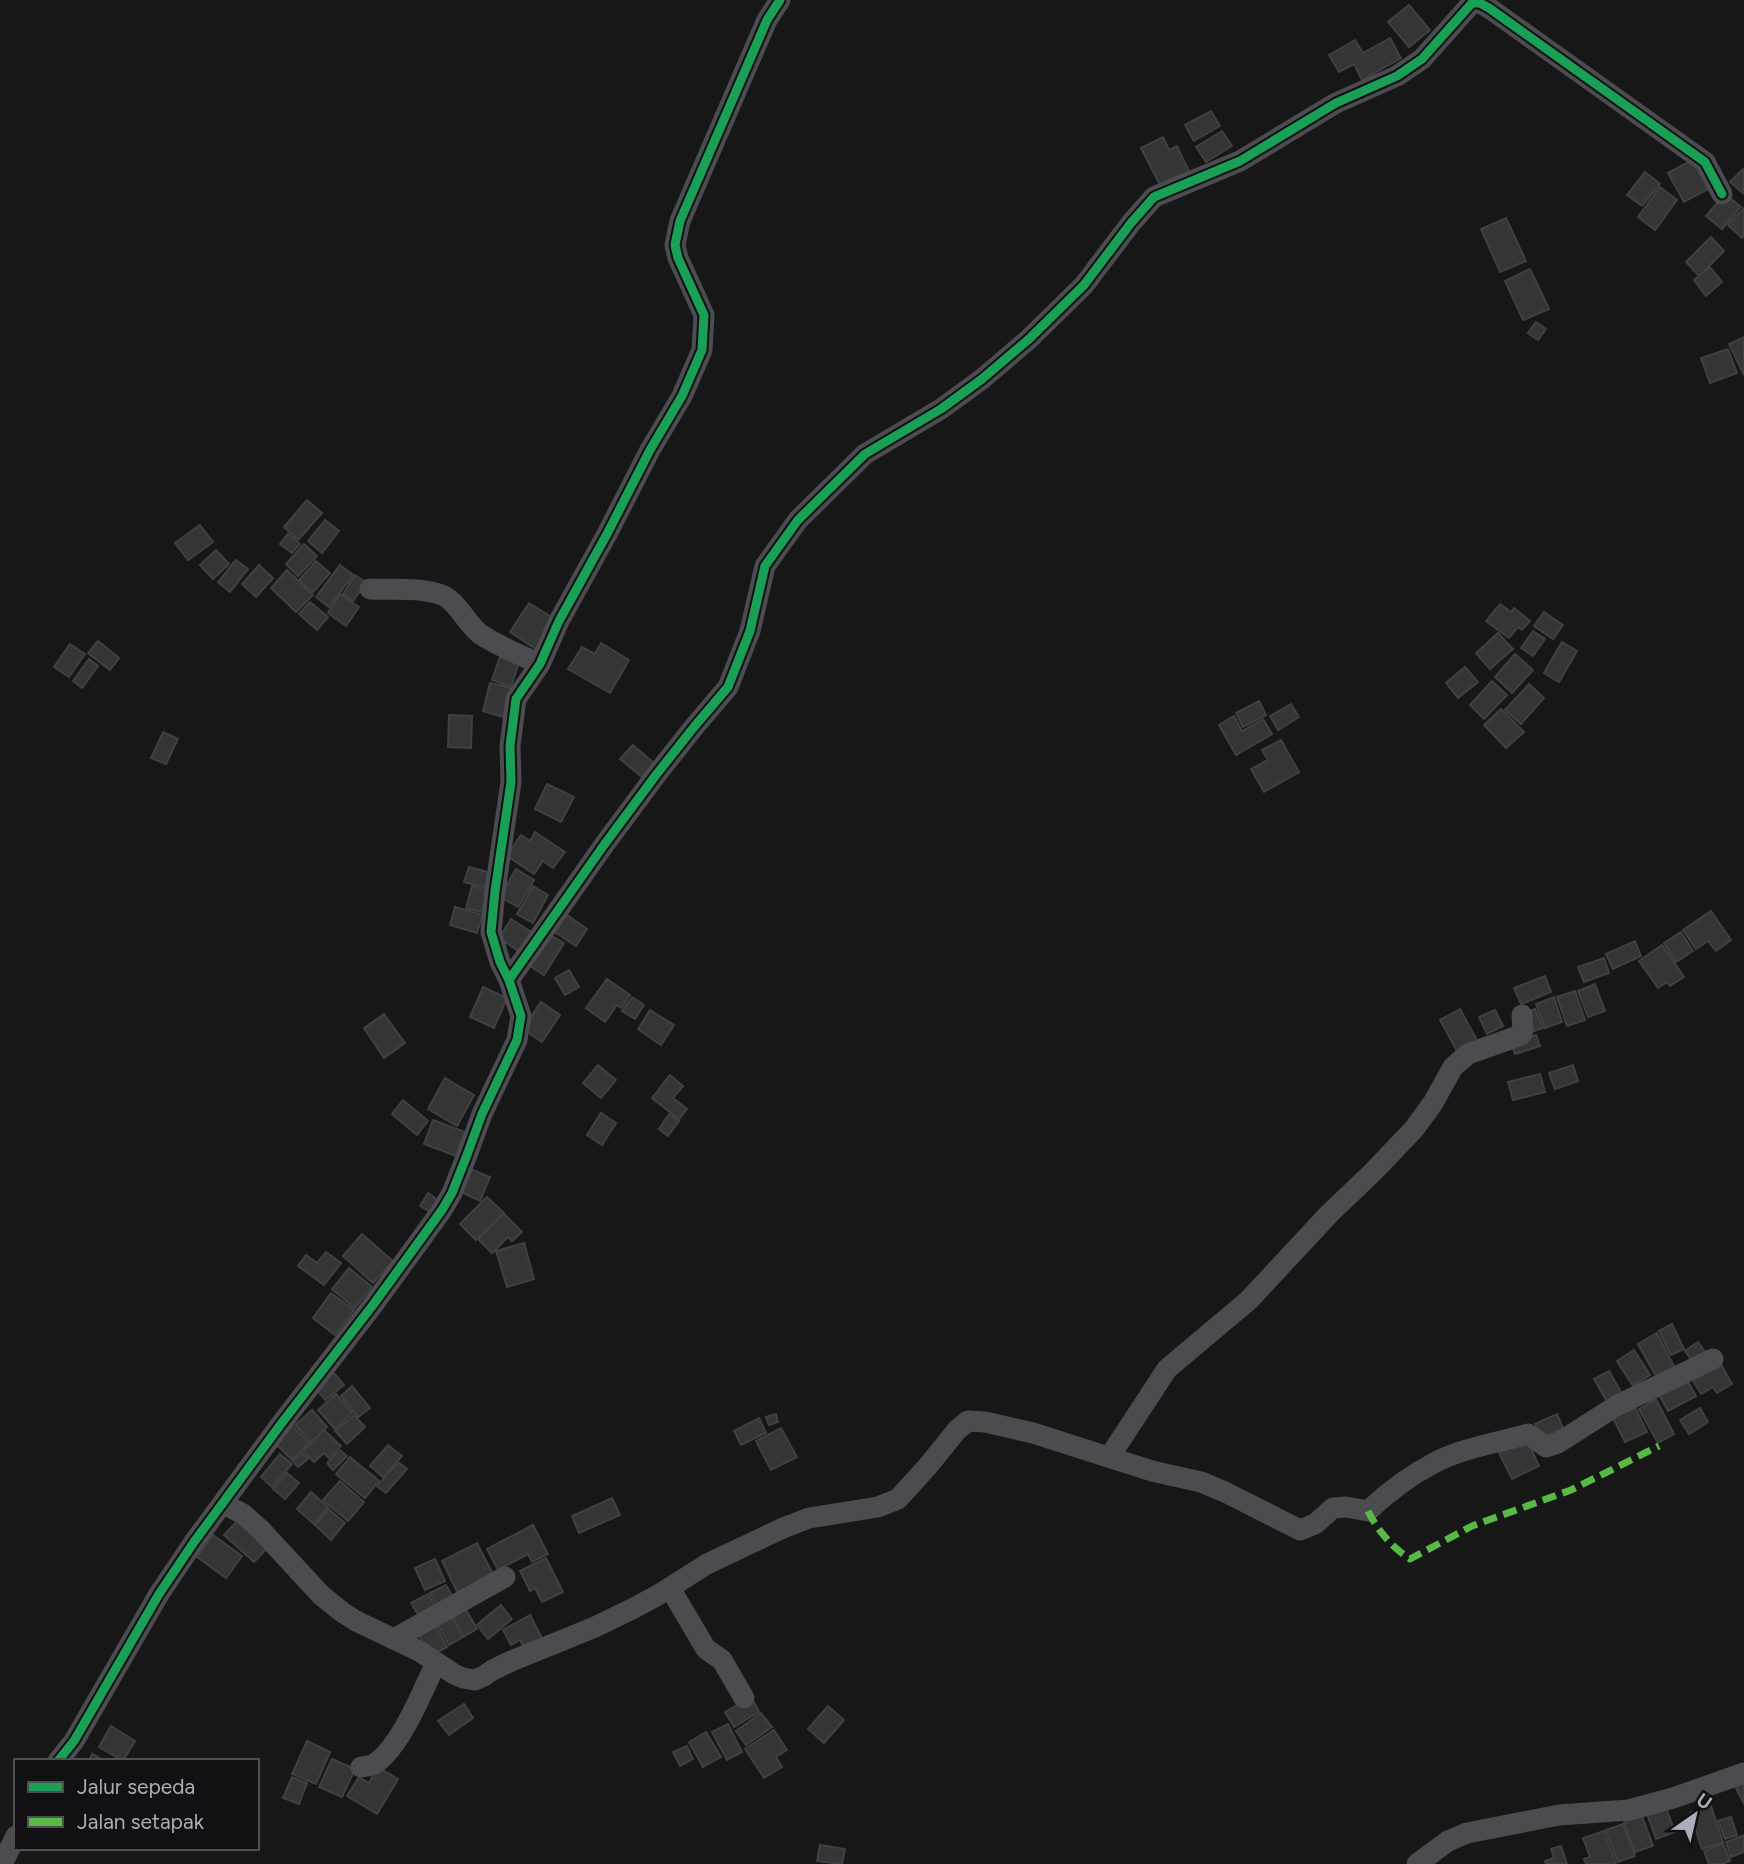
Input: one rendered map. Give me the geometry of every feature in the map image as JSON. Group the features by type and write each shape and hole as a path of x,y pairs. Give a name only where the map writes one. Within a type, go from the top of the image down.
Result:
{"street":[{"path":"60,1759 74,1741 159,1594 194,1542 442,1210 452,1193 482,1114 517,1040 521,1016 491,932 511,782 510,746 516,699 540,664 559,621 650,450 682,396 702,350 704,315 678,258 675,244 680,221 767,20 780,0"},
{"path":"509,980 604,845 728,687 750,631 765,566 798,520 864,454 941,409 1029,339 1084,285 1154,197 1240,161 1336,103 1397,76 1422,59 1472,3 1480,3 1489,8 1705,162 1722,194"},
{"path":"370,589 412,590 449,598 467,622 481,634 540,664"},
{"path":"1111,1457 1167,1369 1249,1300 1329,1214 1406,1138 1433,1103 1453,1067 1468,1054 1521,1035 1522,1016"},
{"path":"224,1504 243,1514 260,1530 331,1605 356,1621 419,1651 463,1678 475,1680 542,1647 595,1627 659,1595 707,1564 783,1528 809,1518 878,1507 898,1499 957,1430 968,1421 985,1422 1033,1433 1152,1471 1201,1482 1300,1530 1315,1524 1333,1508 1346,1507 1368,1511 1389,1492 1436,1462 1474,1448 1528,1434 1546,1447 1559,1443 1616,1406 1713,1359"},
{"path":"394,1639 505,1577"},
{"path":"670,1588 706,1649 722,1660 744,1698"},
{"path":"360,1767 374,1765 387,1752 410,1717 436,1663"},
{"path":"1417,1864 1448,1841 1467,1833 1559,1815 1629,1810 1744,1773"},
{"path":"2,1864 14,1840"}],"building":[{"path":"1409,5 1430,30 1409,47 1388,22"},
{"path":"1390,38 1401,58 1362,80 1354,64 1339,72 1329,55 1355,40 1363,53"},
{"path":"1211,111 1220,126 1194,141 1185,125"},
{"path":"1222,131 1232,146 1206,162 1196,147"},
{"path":"1163,137 1169,150 1177,146 1189,171 1160,185 1141,148"},
{"path":"1694,159 1710,188 1684,202 1668,173"},
{"path":"1744,170 1744,194 1730,182"},
{"path":"1645,172 1660,184 1642,206 1627,195"},
{"path":"1660,187 1677,200 1655,230 1638,217"},
{"path":"1725,194 1741,207 1722,229 1706,216"},
{"path":"1744,208 1744,235 1742,238 1728,225"},
{"path":"1506,218 1526,261 1500,272 1481,229"},
{"path":"1711,237 1724,251 1699,276 1686,262"},
{"path":"1710,267 1722,282 1706,296 1694,280"},
{"path":"1530,269 1549,309 1523,320 1505,281"},
{"path":"1536,322 1546,329 1538,340 1528,333"},
{"path":"1744,337 1744,375 1729,344"},
{"path":"1728,349 1737,373 1710,383 1701,358"},
{"path":"307,500 322,513 298,540 284,527"},
{"path":"325,520 339,531 322,553 308,541"},
{"path":"200,525 213,542 188,560 175,543"},
{"path":"288,534 300,544 292,553 280,544"},
{"path":"304,544 317,556 298,576 286,564"},
{"path":"216,550 229,564 213,579 200,565"},
{"path":"236,560 248,569 230,592 218,582"},
{"path":"316,561 330,573 313,592 299,580"},
{"path":"259,565 273,578 256,597 242,584"},
{"path":"340,565 353,575 329,607 316,597"},
{"path":"287,570 313,595 296,612 271,588"},
{"path":"355,575 366,582 353,601 343,594"},
{"path":"340,594 359,607 346,626 328,613"},
{"path":"310,602 328,617 317,630 299,614"},
{"path":"529,603 555,619 536,649 510,632"},
{"path":"1500,604 1511,612 1514,608 1530,621 1522,630 1518,627 1509,638 1486,621"},
{"path":"1544,612 1563,625 1553,639 1534,626"},
{"path":"1533,631 1545,639 1533,656 1521,648"},
{"path":"1498,633 1513,649 1490,669 1476,653"},
{"path":"98,641 119,658 110,670 88,653"},
{"path":"1562,642 1577,651 1559,682 1544,673"},
{"path":"601,643 629,660 610,693 568,669 582,647 595,654"},
{"path":"70,644 85,654 69,677 54,667"},
{"path":"502,651 521,657 511,687 492,680"},
{"path":"1515,654 1533,670 1512,693 1495,677"},
{"path":"89,659 98,666 82,688 73,681"},
{"path":"1465,667 1478,682 1458,698 1446,683"},
{"path":"1492,681 1507,695 1484,719 1470,705"},
{"path":"490,683 511,688 503,717 483,711"},
{"path":"1529,684 1544,698 1521,724 1505,710"},
{"path":"1259,701 1266,715 1243,727 1236,713"},
{"path":"1291,704 1299,717 1278,730 1270,716"},
{"path":"1501,709 1524,732 1506,748 1484,725"},
{"path":"449,715 472,716 471,748 448,747"},
{"path":"1234,716 1242,731 1263,719 1272,734 1236,755 1219,725"},
{"path":"163,732 178,739 166,764 151,758"},
{"path":"1281,740 1299,772 1264,792 1251,769 1268,760 1262,750"},
{"path":"633,745 654,763 642,777 620,759"},
{"path":"547,784 574,797 561,822 535,809"},
{"path":"535,832 565,852 553,868 543,861 534,874 507,856 521,835 530,841"},
{"path":"469,867 491,873 487,888 464,882"},
{"path":"516,869 534,880 518,907 500,897"},
{"path":"472,886 488,891 482,912 466,908"},
{"path":"533,886 548,895 533,923 517,914"},
{"path":"455,907 483,915 477,933 450,925"},
{"path":"1711,911 1731,940 1716,951 1708,941 1696,949 1683,930"},
{"path":"564,913 587,929 576,946 552,930"},
{"path":"511,919 536,935 523,954 499,938"},
{"path":"1681,932 1693,951 1676,962 1664,943"},
{"path":"547,933 564,943 544,975 527,964"},
{"path":"1635,941 1641,956 1613,969 1606,954"},
{"path":"1662,945 1684,977 1670,986 1667,982 1658,988 1639,961"},
{"path":"1604,958 1609,973 1584,982 1578,967"},
{"path":"569,970 579,987 565,995 555,978"},
{"path":"1545,976 1551,992 1521,1004 1514,988"},
{"path":"607,979 630,995 621,1008 617,1005 605,1022 586,1008"},
{"path":"1595,984 1605,1011 1588,1017 1578,991"},
{"path":"483,987 507,998 494,1028 470,1017"},
{"path":"1575,991 1585,1020 1567,1026 1557,997"},
{"path":"632,997 644,1005 635,1019 622,1011"},
{"path":"1554,997 1562,1022 1545,1028 1536,1004"},
{"path":"541,1002 560,1015 542,1042 523,1029"},
{"path":"1460,1009 1479,1044 1459,1055 1440,1020"},
{"path":"1535,1009 1543,1028 1534,1031 1527,1012"},
{"path":"650,1010 674,1025 661,1045 638,1029"},
{"path":"1495,1010 1503,1026 1487,1034 1479,1017"},
{"path":"384,1014 405,1043 384,1058 364,1028"},
{"path":"1536,1035 1540,1046 1515,1054 1511,1043"},
{"path":"598,1065 616,1080 601,1098 583,1083"},
{"path":"1573,1065 1578,1081 1555,1089 1549,1073"},
{"path":"1540,1074 1545,1092 1513,1100 1508,1082"},
{"path":"670,1075 683,1086 673,1098 687,1109 679,1119 652,1098"},
{"path":"445,1078 474,1095 457,1126 428,1109"},
{"path":"403,1100 428,1121 417,1135 392,1114"},
{"path":"601,1113 616,1123 602,1145 587,1135"},
{"path":"669,1114 679,1121 668,1136 659,1129"},
{"path":"433,1120 465,1132 456,1156 424,1144"},
{"path":"470,1169 490,1177 480,1201 461,1192"},
{"path":"428,1193 440,1202 432,1213 420,1206"},
{"path":"487,1197 504,1213 476,1240 460,1224"},
{"path":"504,1214 522,1232 512,1241 508,1237 492,1253 478,1239"},
{"path":"362,1234 393,1261 373,1283 343,1256"},
{"path":"524,1243 534,1279 507,1287 496,1251"},
{"path":"326,1252 341,1263 324,1285 298,1266 306,1255 317,1263"},
{"path":"349,1268 372,1287 355,1308 332,1289"},
{"path":"331,1293 354,1310 335,1335 313,1318"},
{"path":"1672,1324 1684,1349 1671,1355 1659,1331"},
{"path":"1657,1333 1677,1372 1659,1382 1638,1344"},
{"path":"1698,1342 1708,1356 1695,1365 1685,1351"},
{"path":"1634,1350 1650,1375 1633,1386 1617,1361"},
{"path":"1719,1361 1732,1384 1717,1393 1713,1387 1701,1394 1691,1377"},
{"path":"1609,1371 1625,1399 1610,1407 1594,1379"},
{"path":"334,1373 344,1385 325,1400 316,1388"},
{"path":"1686,1378 1696,1396 1668,1411 1658,1393"},
{"path":"352,1386 370,1408 358,1417 341,1396"},
{"path":"336,1394 352,1413 335,1429 318,1410"},
{"path":"1656,1399 1674,1434 1658,1443 1639,1409"},
{"path":"1633,1403 1647,1432 1625,1442 1611,1414"},
{"path":"1700,1408 1708,1422 1689,1434 1680,1420"},
{"path":"312,1410 327,1427 311,1442 295,1425"},
{"path":"776,1414 778,1422 769,1425 766,1417"},
{"path":"1557,1414 1563,1428 1542,1438 1535,1424"},
{"path":"354,1415 365,1427 347,1444 335,1431"},
{"path":"759,1418 766,1433 741,1445 734,1431"},
{"path":"292,1426 309,1443 292,1460 275,1443"},
{"path":"781,1428 797,1457 771,1470 756,1441"},
{"path":"324,1430 341,1446 329,1458 324,1453 314,1462 303,1451"},
{"path":"1527,1440 1539,1466 1512,1479 1499,1453"},
{"path":"388,1445 402,1456 383,1477 370,1466"},
{"path":"340,1450 347,1456 333,1470 327,1463"},
{"path":"302,1453 308,1459 298,1467 293,1461"},
{"path":"280,1454 292,1464 272,1487 261,1477"},
{"path":"350,1457 379,1481 365,1498 336,1474"},
{"path":"398,1462 407,1469 386,1493 377,1486"},
{"path":"287,1473 299,1483 285,1499 273,1489"},
{"path":"340,1481 364,1502 348,1521 323,1500"},
{"path":"311,1492 328,1507 314,1524 297,1509"},
{"path":"612,1498 620,1515 579,1533 572,1516"},
{"path":"329,1509 345,1523 331,1540 315,1525"},
{"path":"240,1518 270,1545 254,1562 224,1535"},
{"path":"533,1525 548,1554 532,1562 528,1554 498,1570 487,1549"},
{"path":"213,1535 242,1556 226,1578 197,1557"},
{"path":"477,1543 496,1580 460,1598 442,1561"},
{"path":"546,1558 563,1592 542,1602 535,1588 530,1591 520,1571"},
{"path":"435,1559 445,1581 425,1590 415,1568"},
{"path":"446,1585 455,1601 439,1609 430,1593"},
{"path":"428,1594 437,1611 421,1620 411,1603"},
{"path":"501,1605 512,1619 488,1639 477,1625"},
{"path":"464,1606 477,1629 463,1637 451,1613"},
{"path":"450,1614 463,1637 449,1645 436,1621"},
{"path":"530,1615 544,1642 526,1652 520,1640 511,1645 503,1630"},
{"path":"434,1622 447,1647 430,1656 416,1631"},
{"path":"751,1697 759,1712 734,1727 725,1712"},
{"path":"464,1704 473,1718 449,1735 438,1721"},
{"path":"828,1706 844,1720 824,1743 808,1729"},
{"path":"761,1713 772,1727 746,1745 736,1731"},
{"path":"728,1724 742,1752 727,1760 712,1732"},
{"path":"111,1726 135,1741 124,1759 99,1747"},
{"path":"774,1730 787,1750 776,1757 782,1767 764,1778 745,1749"},
{"path":"706,1732 721,1757 703,1767 689,1742"},
{"path":"307,1741 330,1752 316,1784 292,1774"},
{"path":"687,1746 693,1759 680,1766 673,1752"},
{"path":"332,1759 355,1769 342,1797 319,1787"},
{"path":"378,1767 398,1779 377,1814 347,1796 359,1777 369,1783"},
{"path":"292,1777 307,1783 299,1804 283,1798"},
{"path":"1744,1782 1744,1804 1735,1786"},
{"path":"1711,1806 1723,1842 1702,1849 1690,1813"},
{"path":"1666,1808 1675,1832 1656,1839 1647,1814"},
{"path":"1642,1816 1653,1846 1635,1852 1624,1822"},
{"path":"1731,1817 1737,1835 1725,1839 1718,1821"},
{"path":"1623,1824 1635,1856 1618,1862 1606,1830"},
{"path":"1604,1831 1616,1864 1586,1864 1584,1859 1590,1857 1583,1838"},
{"path":"1744,1835 1744,1852 1731,1857 1726,1842"},
{"path":"1723,1843 1730,1861 1709,1864 1704,1851"},
{"path":"820,1845 845,1849 842,1864 817,1861"},
{"path":"1561,1846 1567,1864 1546,1864 1545,1861 1554,1858 1551,1849"}],"marked path":[{"path":"1368,1511 1386,1538 1410,1559 1472,1526 1571,1490 1659,1446"}],"cycle path":[{"path":"60,1759 74,1741 159,1594 194,1542 442,1210 452,1193 482,1114 517,1040 521,1016 491,932 511,782 510,746 516,699 540,664 559,621 650,450 682,396 702,350 704,315 678,258 675,245 680,221 767,20 780,0"},
{"path":"509,980 656,775 728,687 750,631 765,566 798,520 865,454 941,409 1029,339 1084,285 1154,197 1240,161 1336,103 1397,76 1422,59 1472,3 1480,3 1489,8 1705,162 1722,194"}]}
